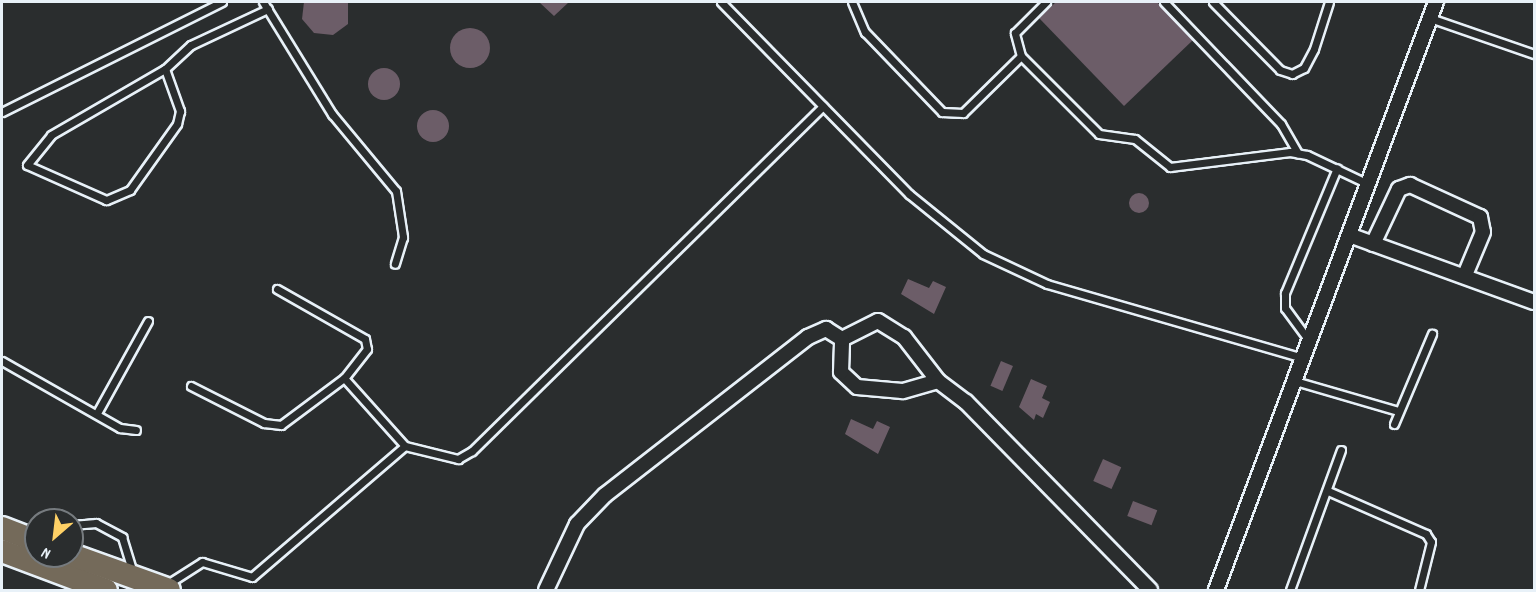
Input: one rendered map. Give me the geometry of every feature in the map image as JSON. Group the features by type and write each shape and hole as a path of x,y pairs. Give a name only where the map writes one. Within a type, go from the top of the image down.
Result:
{"highway":[{"path":"2,528 24,536"},
{"path":"2,551 106,591"},
{"path":"84,559 166,589"}],"street":[{"path":"1216,591 1436,2"},
{"path":"1373,244 1399,189 1410,185 1480,217 1484,232 1465,275"},
{"path":"1349,235 1465,275 1534,302"},
{"path":"842,339 869,322 887,323 938,381 966,402 1150,591"},
{"path":"546,591 577,524 598,501 808,338 826,329 842,339"},
{"path":"842,339 841,372 857,387 902,391 938,381"}],"lane":[{"path":"2,112 36,89 222,2"},
{"path":"264,2 332,114 396,191 403,237 395,264"},
{"path":"721,2 957,237 1020,274 1303,358"},
{"path":"852,2 865,32 942,112 952,115 963,113 1021,56"},
{"path":"1046,2 1015,33 1021,56 1099,134 1135,139 1170,167 1298,153 1337,168 1368,184"},
{"path":"1164,2 1281,124 1298,153"},
{"path":"1213,2 1280,70 1292,74 1304,68 1314,49 1329,2"},
{"path":"165,69 180,111 177,124 130,190 106,200 27,165 51,135 165,69 191,45 268,9"},
{"path":"1430,18 1534,54"},
{"path":"344,378 405,446 458,459 482,444 823,106"},
{"path":"1310,342 1285,308 1285,293 1337,168"},
{"path":"191,386 264,423 281,425 344,378 367,349 365,339 278,289"},
{"path":"97,413 148,321"},
{"path":"1394,424 1432,334"},
{"path":"2,361 97,413 136,430"},
{"path":"1295,381 1398,411"},
{"path":"166,589 184,569 202,562 252,577 405,446"},
{"path":"1290,591 1341,450"},
{"path":"1328,491 1426,534 1431,542 1419,591"},
{"path":"84,524 96,523 122,537 134,578"}],"building":[{"path":"304,2 348,2 348,24 333,35 314,33 302,19"},
{"path":"539,2 569,2 554,16"},
{"path":"1056,2 1157,2 1193,40 1124,106 1039,18"},
{"path":"470,28 484,34 490,48 484,62 470,68 456,62 450,48 456,34"},
{"path":"384,68 395,73 400,84 395,95 384,100 373,95 368,84 373,73"},
{"path":"433,110 444,115 449,126 444,137 433,142 422,137 417,126 422,115"},
{"path":"1139,193 1146,196 1149,203 1146,210 1139,213 1132,210 1129,203 1132,196"},
{"path":"908,279 929,288 933,281 946,287 934,314 901,294"},
{"path":"1001,361 1013,366 1002,391 990,386"},
{"path":"1031,379 1047,386 1042,398 1050,402 1043,418 1036,414 1034,420 1019,407"},
{"path":"851,419 873,429 877,421 890,427 878,454 845,434"},
{"path":"1103,459 1121,467 1112,489 1093,481"},
{"path":"1133,501 1157,510 1152,525 1127,516"}]}
